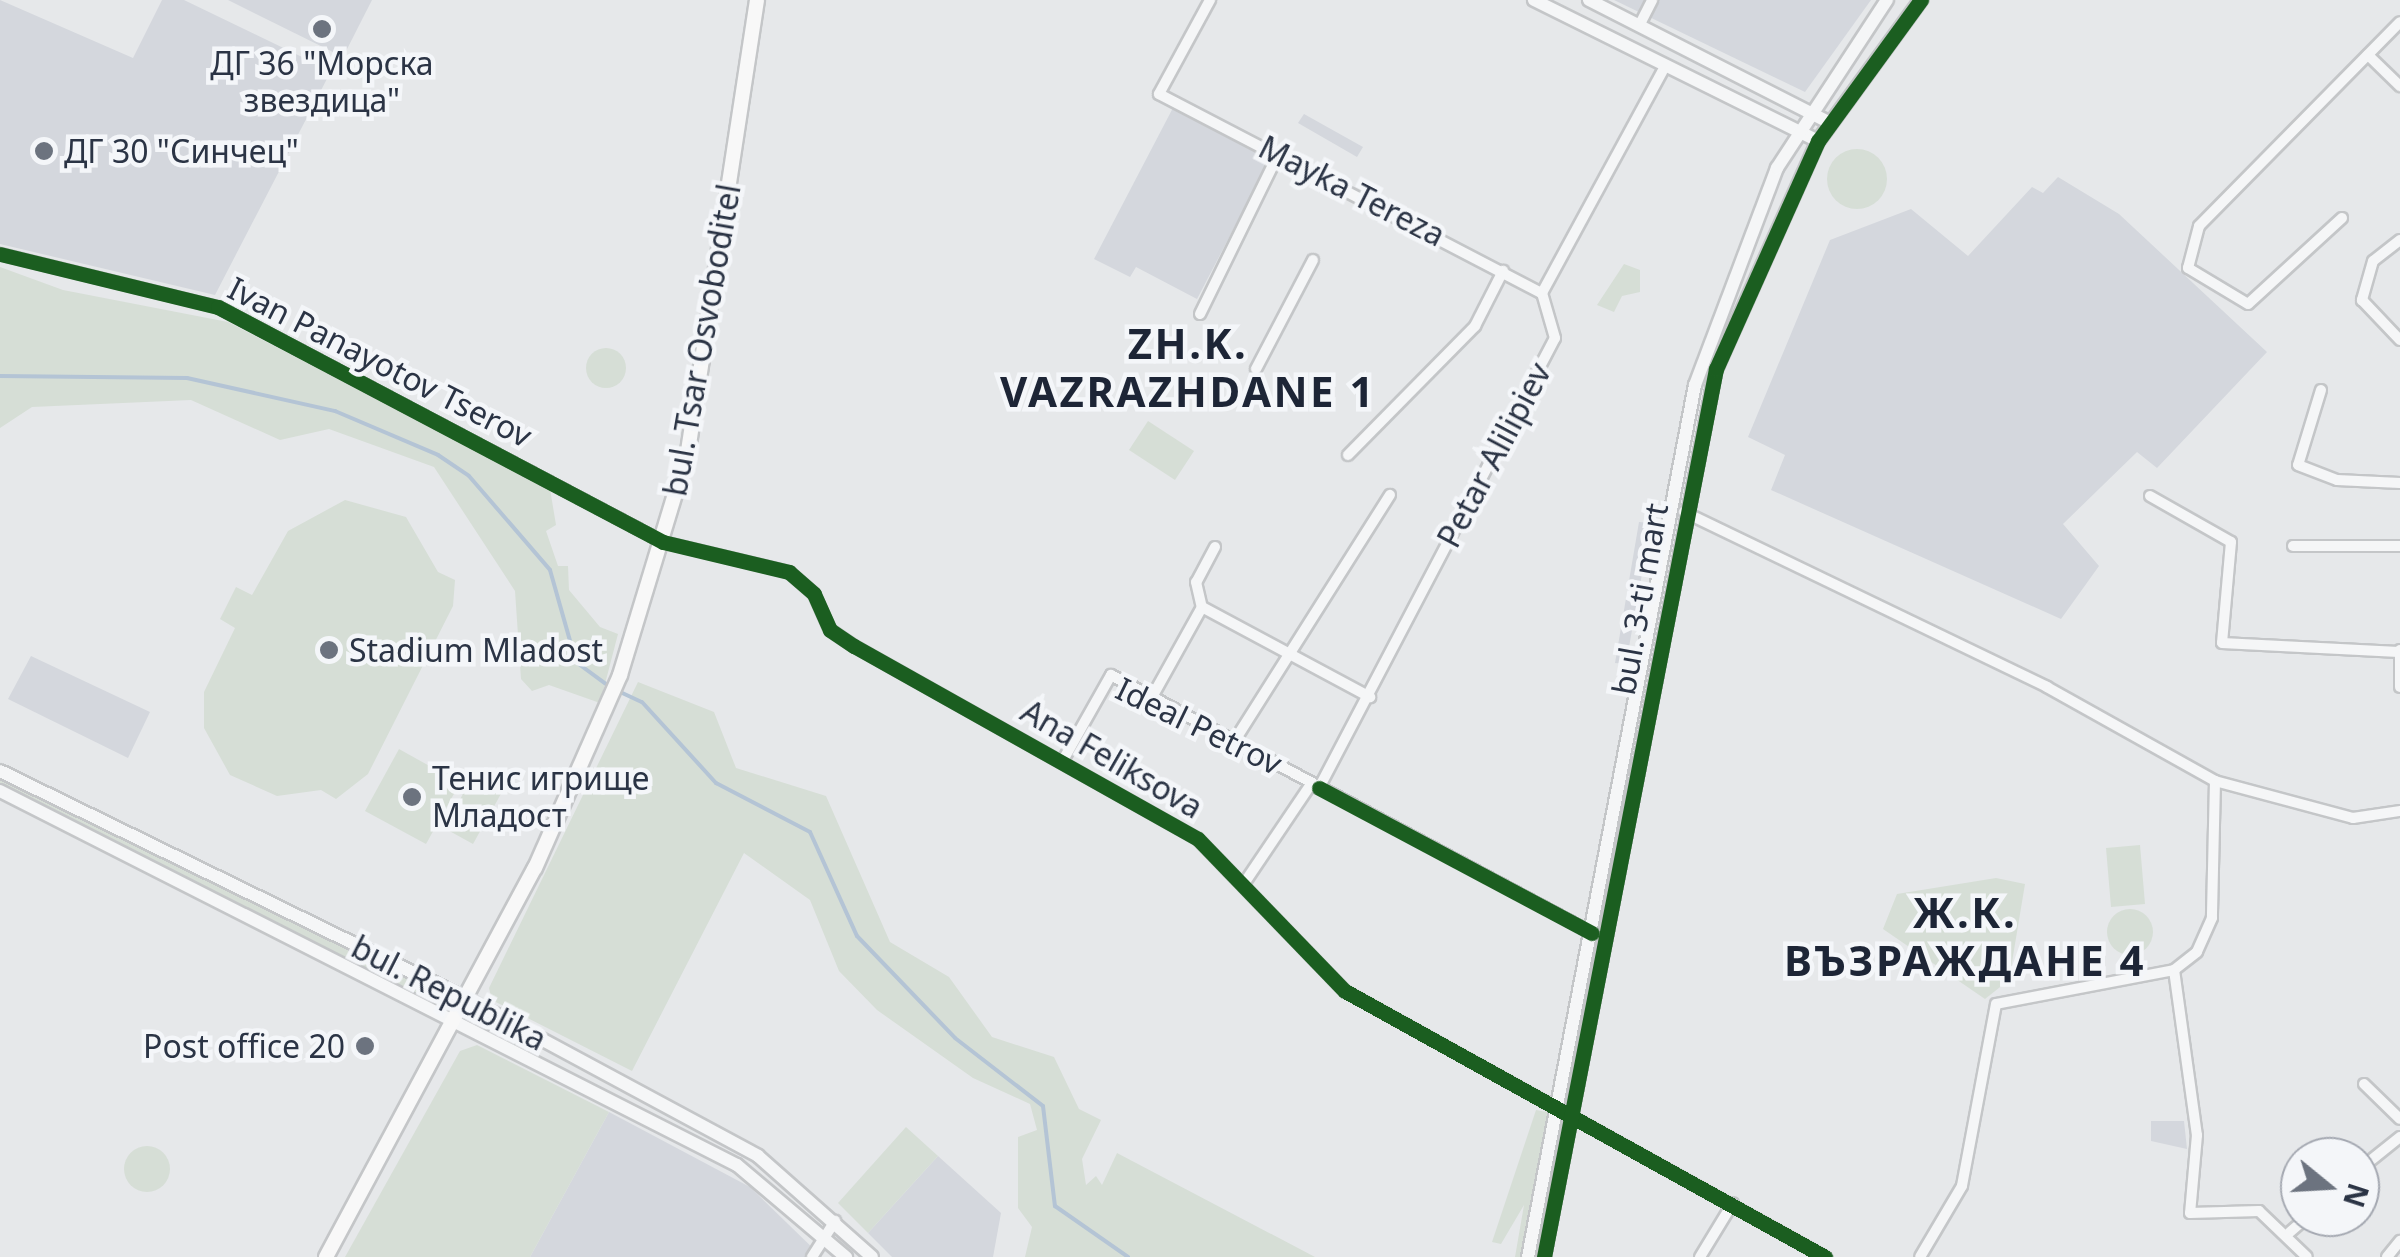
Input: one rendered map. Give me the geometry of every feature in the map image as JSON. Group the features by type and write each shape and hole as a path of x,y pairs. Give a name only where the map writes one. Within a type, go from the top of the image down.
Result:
{"main road":[{"name":"bul. Tsar Osvoboditel","path":"326,1257 466,998 620,675 663,542 698,395 757,0"}],"street":[{"name":"Mayka Tereza","path":"1210,0 1159,94 1542,293"},
{"path":"1534,0 1818,141"},
{"path":"1590,0 1830,123"},
{"path":"1640,24 1652,0"},
{"name":"bul. 3-ti mart","path":"1544,1257 1577,1114 1683,512 1727,336 1818,141 1897,27 1921,0"},
{"path":"1882,5 1897,27"},
{"name":"bul. 3-ti mart","path":"1528,1257 1562,1108 1696,385 1745,243 1798,130 1882,5"},
{"path":"2342,218 2248,304 2188,268 2199,226 2400,22"},
{"path":"2368,55 2398,83"},
{"path":"1542,293 1665,66"},
{"path":"1200,314 1279,153"},
{"path":"2400,240 2373,261 2362,300 2400,340"},
{"name":"Ivan Panayotov Tserov","path":"0,254 218,307 663,542"},
{"path":"1256,369 1313,260"},
{"path":"1348,455 1475,326 1503,271"},
{"name":"Petar Alilipiev","path":"1244,882 1315,786 1370,698 1555,338 1542,293"},
{"path":"2322,390 2298,465 2337,480 2400,483"},
{"path":"1235,740 1390,495"},
{"path":"2150,496 2231,542 2222,644 2400,651 2400,686"},
{"path":"1683,512 2048,687 2215,781 2353,818 2400,810"},
{"name":"Ana Feliksova","path":"663,542 789,572 814,594 830,630 1198,839 1244,882 1345,991 1577,1114 1825,1257"},
{"path":"2293,546 2400,546"},
{"path":"1152,696 1202,607 1196,582 1215,547"},
{"path":"1202,607 1370,698"},
{"name":"Ideal Petrov","path":"1062,762 1111,675 1592,933"},
{"name":"bul. Republika","path":"0,771 466,998 758,1156 836,1221 872,1257"},
{"path":"1920,1257 1962,1186 1996,1004 2174,970 2197,952 2212,918 2215,781"},
{"name":"bul. Republika","path":"0,791 454,1017 737,1164 846,1257"},
{"path":"2174,970 2197,1135 2190,1212 2260,1211 2280,1225"},
{"path":"2364,1084 2400,1119"},
{"path":"2380,1153 2400,1137"},
{"path":"1700,1257 1733,1204"},
{"path":"812,1257 836,1221"},
{"path":"2387,1257 2400,1242"}],"shaded area":[{"path":"0,0 133,58 162,0 184,0 331,71 215,295 0,244"},
{"name":"ДГ 36 \"Морска звездица\"","path":"228,0 372,0 343,57"},
{"path":"1614,0 1871,0 1805,92"},
{"path":"1175,104 1272,155 1197,299 1136,267 1130,277 1094,259"},
{"path":"1304,114 1363,147 1357,157 1298,123"},
{"path":"1857,149 1878,158 1887,179 1878,200 1857,209 1836,200 1827,179 1836,158"},
{"path":"2058,177 2119,214 2267,352 2157,468 2137,452 2063,524 2099,566 2061,619 1771,490 1785,455 1748,437 1830,240 1911,209 1968,256 2032,187 2043,193"},
{"path":"1624,264 1640,270 1640,292 1622,296 1614,312 1597,305"},
{"path":"0,267 63,290 228,322 550,489 556,525 546,531 558,566 568,566 569,590 600,627 618,634 600,703 549,685 532,691 521,679 515,591 434,467 329,429 280,440 191,400 32,407 0,428"},
{"path":"606,348 620,354 626,368 620,382 606,388 592,382 586,368 592,354"},
{"path":"1148,421 1194,451 1175,480 1129,450"},
{"name":"Stadium Mladost","path":"345,500 406,517 438,572 455,580 453,606 368,774 336,799 321,790 277,796 230,775 204,728 204,692 235,628 220,619 236,587 252,595 288,531"},
{"path":"1639,522 1651,523 1626,664 1615,663"},
{"path":"31,656 150,712 128,758 8,699"},
{"path":"638,682 714,712 736,768 826,796 890,942 949,977 992,1037 1054,1057 1079,1109 1101,1120 1082,1159 1086,1185 1096,1176 1102,1185 1117,1153 1315,1257 1025,1257 1032,1227 1018,1208 1018,1137 1037,1130 1030,1104 973,1078 877,1010 839,971 810,900 744,853 632,1071 492,1000 489,988"},
{"name":"Тенис игрище Младост","path":"399,749 460,783 426,844 365,811"},
{"path":"0,771 439,986 430,1005 0,791"},
{"name":"Тенис игрище Младост","path":"473,776 502,792 473,844 444,828"},
{"path":"2140,845 2145,904 2111,907 2106,848"},
{"path":"1996,878 2025,884 2009,980 1985,999 1883,929 1897,894"},
{"path":"2130,909 2146,916 2153,932 2146,948 2130,955 2114,948 2107,932 2114,916"},
{"path":"477,1045 609,1112 530,1257 345,1257 460,1051"},
{"path":"1536,1110 1552,1113 1523,1257 1515,1257 1524,1205 1501,1244 1492,1242"},
{"path":"609,1112 750,1187 822,1257 530,1257"},
{"path":"2151,1121 2184,1121 2187,1149 2151,1141"},
{"path":"906,1127 938,1156 868,1233 838,1203"},
{"path":"147,1146 163,1153 170,1169 163,1185 147,1192 131,1185 124,1169 131,1153"},
{"path":"938,1156 1001,1213 993,1257 892,1257 868,1233"}],"waterway":[{"path":"0,376 187,378 335,411 438,455 469,476 550,570 576,662 610,687"},
{"path":"618,691 642,702 716,783 810,832 857,936 955,1038 1043,1106 1055,1206 1128,1257"}],"cycle path":[{"path":"1544,1257 1716,369 1818,141 1921,0"},
{"path":"0,254 218,307 663,542 789,572 814,594 830,630 854,646 1198,839 1345,991 1825,1257"},
{"path":"1319,788 1592,933"}],"place":[{"name":"ДГ 36 \"Морска звездица\"","path":"322,29"},
{"name":"ДГ 30 \"Синчец\"","path":"44,151"},
{"name":"Stadium Mladost","path":"329,650"},
{"name":"Тенис игрище Младост","path":"412,797"},
{"name":"Post office 20","path":"365,1046"}],"district":[{"name":"ZH.K. VAZRAZHDANE 1","path":"1188,367"},
{"name":"Ж.К. ВЪЗРАЖДАНЕ 4","path":"1965,936"}]}
